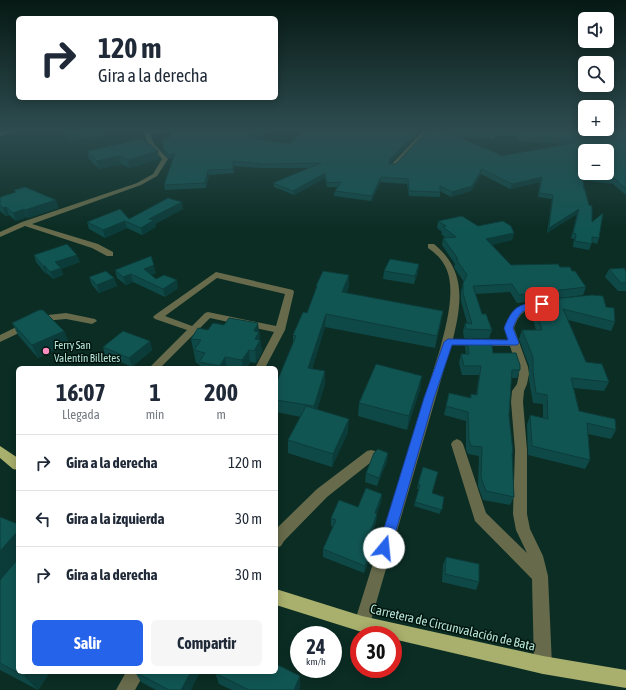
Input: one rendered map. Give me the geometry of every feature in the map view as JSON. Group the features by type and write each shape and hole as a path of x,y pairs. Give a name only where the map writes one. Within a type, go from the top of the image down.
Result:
{"main road":[{"path":"0,451 16,463"},
{"name":"Carretera de Circunvalación de Bata","path":"278,598 362,624 543,665 626,679"}],"street":[{"path":"0,235 25,224 139,184 155,175 163,163"},
{"path":"392,167 396,163"},
{"path":"25,224 95,246 110,254"},
{"path":"362,624 427,405 448,342 454,297 453,278 444,256 431,246"},
{"path":"192,329 158,317 216,275 290,292 280,330 261,366"},
{"path":"543,665 540,576 536,556 523,530 520,514 521,450 517,402 518,391 522,384 524,374 509,328 515,313 528,306 551,303"},
{"path":"156,366 208,315 280,330"},
{"path":"0,339 42,318 66,316 92,321"},
{"path":"448,342 514,343"},
{"path":"457,444 480,517 540,576"},
{"path":"278,538 322,493 371,455"},
{"path":"125,690 135,674"}],"building":[{"path":"171,163 233,163 233,169 208,170 205,183 164,185"},
{"path":"254,163 309,163 261,164"},
{"path":"321,163 578,163 578,180 583,180 589,205 592,206 592,222 603,213 599,238 592,237 592,244 575,241 576,234 573,233 579,209 549,228 553,195 539,193 542,177 512,184 482,169 472,186 452,192 440,186 440,192 409,191 408,179 381,177 372,196 335,191 341,182 327,183 325,173 293,191 273,183"},
{"path":"614,163 626,163 626,189 615,179"},
{"path":"25,187 56,200 13,213 6,207 3,208 0,206 0,197 16,192 14,190"},
{"path":"168,198 182,202 149,219 154,220 141,228 125,221 103,230 87,222 120,209 129,219"},
{"path":"462,216 478,226 503,221 511,226 514,233 486,239 511,265 558,264 560,267 570,267 572,271 575,271 586,287 519,295 512,284 473,286 482,314 486,314 492,330 466,329 465,323 472,324 463,293 463,283 467,275 443,238 456,237 443,227 446,226 438,221"},
{"path":"67,244 77,255 55,262 61,268 50,272 34,255"},
{"path":"151,256 154,265 144,269 156,279 164,275 177,280 163,289 131,274 123,277 115,270"},
{"path":"390,259 419,264 415,276 384,271"},
{"path":"624,268 626,271 626,283 621,283 609,269"},
{"path":"106,271 114,278 97,285 89,277"},
{"path":"323,271 349,275 342,292 443,311 437,336 326,314 308,368 325,371 314,406 278,400 278,379 296,336 293,335 303,312 307,313 316,286"},
{"path":"592,295 603,296 606,307 614,308 615,322 563,309 586,362 602,364 609,382 571,378 579,411 615,419 616,430 587,423 590,460 532,446 530,415 548,419 547,395 536,393 533,357 522,330 542,330 533,301"},
{"path":"39,310 43,310 64,331 32,345 12,323"},
{"path":"229,318 258,323 254,331 259,332 255,339 260,340 254,351 249,350 242,360 225,357 220,366 199,362 205,353 194,350 201,340 191,339 198,328 208,330 213,323 224,325"},
{"path":"123,331 150,341 129,358 103,347"},
{"path":"467,338 491,339 493,353 516,353 520,365 520,370 512,370 509,415 513,452 514,497 486,491 481,477 482,447 471,446 469,440 468,412 446,406 449,393 471,398 471,394 477,395 481,366 464,366 461,354 469,354"},
{"path":"376,364 422,376 409,416 359,403"},
{"path":"306,406 349,419 333,454 288,440"},
{"path":"378,449 388,453 379,478 366,473 374,453"},
{"path":"423,467 438,472 432,493 444,497 442,510 415,502"},
{"path":"366,488 382,494 369,536 375,539 365,566 323,549 336,520 331,518 339,500 358,507"},
{"path":"0,517 16,523 16,533 0,551"},
{"path":"446,557 479,564 479,582 445,574"},
{"path":"16,561 16,672 0,663 0,580"},
{"path":"278,665 290,671 290,678 299,678 294,690 249,690 217,674 278,674"},
{"path":"139,674 190,674 181,690 169,690"}],"place":[{"name":"Ferry San Valentín Billetes","path":"46,351"}],"route":[{"path":"384,548 429,398 448,342 514,343 509,328 515,313 528,306 542,304"}]}
